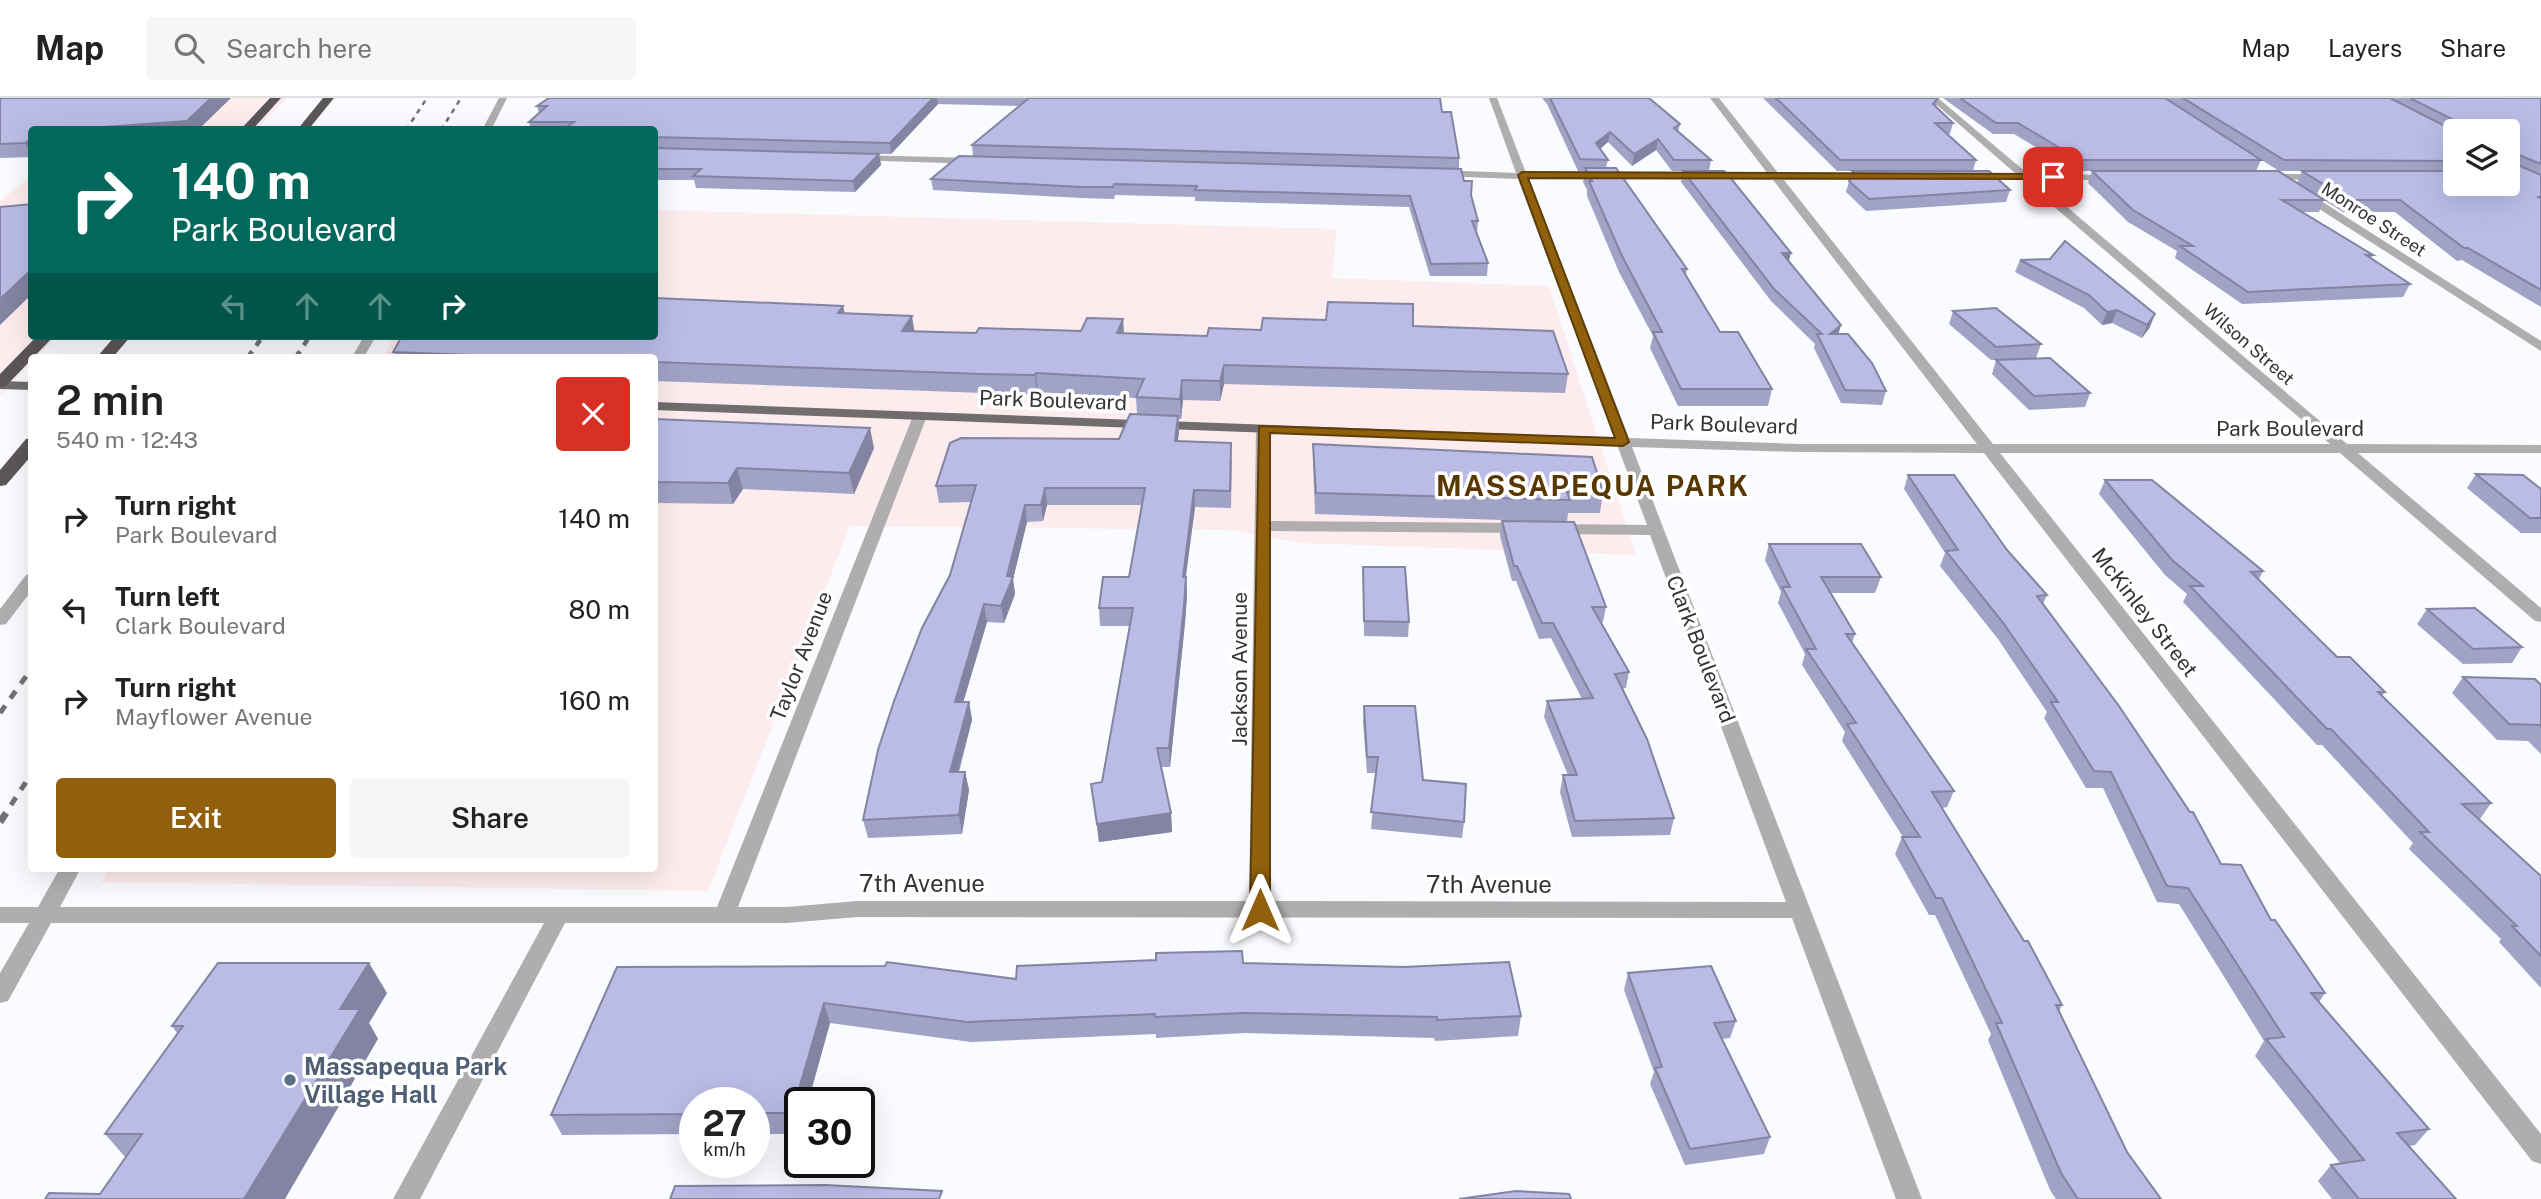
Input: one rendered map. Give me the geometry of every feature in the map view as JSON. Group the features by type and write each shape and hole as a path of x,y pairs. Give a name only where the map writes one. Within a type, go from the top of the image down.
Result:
{"highway":[{"path":"250,126 276,98"},
{"path":"305,126 329,98"},
{"path":"29,354 42,340"},
{"path":"108,354 120,340"},
{"path":"0,384 28,355"},
{"path":"0,481 28,448"}],"main road":[{"path":"0,384 28,386"},
{"name":"Park Boulevard","path":"658,406 1623,442"}],"street":[{"path":"488,126 503,98"},
{"name":"Clark Boulevard","path":"1493,98 1909,1199"},
{"name":"McKinley Street","path":"1714,98 2541,1153"},
{"name":"Wilson Street","path":"1933,98 2541,617"},
{"path":"850,158 990,162"},
{"name":"Monroe Street","path":"2253,162 2541,347"},
{"path":"1424,173 1887,177"},
{"path":"1956,177 2123,177"},
{"path":"2248,177 2331,177"},
{"name":"Taylor Avenue","path":"725,913 920,416"},
{"name":"Jackson Avenue","path":"1260,910 1264,429"},
{"name":"Park Boulevard","path":"1623,442 1800,448 2541,449"},
{"path":"1262,526 1656,530"},
{"path":"0,620 28,583"},
{"path":"0,994 69,872"},
{"name":"7th Avenue","path":"0,915 787,915 857,908 1800,911"},
{"path":"406,1199 560,913"}],"shaded area":[{"path":"128,98 287,98 260,126 94,126"},
{"path":"28,178 28,340 54,340 40,354 28,354 28,366 0,396 0,201"},
{"path":"658,210 1337,229 1332,278 1549,286 1636,555 1301,543 1230,530 850,526 708,891 101,882 107,872 658,872 658,354 385,354 392,340 658,340"}],"building":[{"path":"211,98 187,121 118,126 28,126 28,141 0,144 0,99"},
{"path":"549,98 933,98 890,143 658,137 658,126 568,126 574,122 529,122 547,106 537,106"},
{"path":"1029,98 1440,98 1442,112 1451,112 1459,158 972,145"},
{"path":"1550,98 1649,98 1680,124 1674,128 1711,160 1674,160 1658,139 1634,154 1610,132 1596,143 1608,160 1580,159"},
{"path":"1776,98 1938,98 1933,104 1953,123 1935,123 1976,160 1840,160"},
{"path":"1960,98 2165,98 2261,160 2080,160 2018,123 1996,123"},
{"path":"2183,98 2390,98 2443,125 2443,161 2284,160"},
{"path":"2410,98 2541,98 2541,164 2520,155 2520,119 2452,119"},
{"path":"658,148 879,154 853,181 693,176 701,169 658,169"},
{"path":"959,156 1461,169 1464,181 1472,181 1471,195 1478,221 1472,221 1488,263 1431,264 1410,196 1195,190 1197,186 1114,184 1113,187 1081,187 931,179"},
{"path":"2520,166 2541,175 2541,197 2537,197 2541,198 2541,290 2464,248 2400,200 2349,200 2302,171 2443,171 2443,196 2520,196"},
{"path":"1585,168 1616,168 1687,269 1682,269 1720,332 1738,332 1772,389 1681,389 1653,332 1662,332 1622,256"},
{"path":"1683,171 1724,171 1729,176 1791,253 1782,253 1841,325 1830,334 1848,334 1872,363 1886,391 1845,390 1817,334 1822,334 1774,289"},
{"path":"1852,171 1989,171 2010,190 1869,199 1849,181 1855,174"},
{"path":"2092,171 2278,171 2324,200 2282,200 2373,255 2366,255 2410,284 2248,292 2180,246 2193,246 2133,210"},
{"path":"28,204 28,273 0,299 0,207"},
{"path":"2065,241 2155,314 2147,325 2117,310 2107,312 2089,295 2020,260 2050,259"},
{"path":"658,298 843,306 838,313 912,316 902,331 976,333 979,328 1081,331 1087,318 1123,319 1117,333 1207,336 1209,328 1261,330 1263,318 1326,320 1328,302 1413,304 1413,326 1553,331 1568,374 1224,365 1220,381 1182,380 1180,399 1136,397 1144,379 1036,373 981,374 658,362 658,354 393,352 400,340 658,340"},
{"path":"1996,308 2041,344 1996,347 1953,311"},
{"path":"2050,358 2090,393 2034,396 1996,360"},
{"path":"1130,414 1178,416 1175,441 1231,443 1230,491 1194,490 1183,577 1186,577 1184,605 1169,748 1157,748 1171,813 1097,824 1091,784 1102,782 1133,608 1099,608 1103,577 1129,577 1145,488 1045,488 1041,505 1025,505 1007,576 1013,577 1001,606 984,604 955,702 969,702 950,772 965,772 959,815 863,820 878,750 894,701 922,628 950,575 976,485 936,486 950,443 961,438 1119,439"},
{"path":"658,419 870,428 849,473 737,468 728,483 658,482"},
{"path":"1313,444 1592,457 1603,492 1567,492 1570,500 1316,493"},
{"path":"2476,474 2523,475 2541,489 2541,518 2530,518"},
{"path":"1908,475 1954,475 2007,550 2047,595 2037,596 2119,706 2190,812 2193,812 2221,864 2241,865 2271,920 2275,920 2325,993 2311,993 2429,1129 2397,1133 2456,1199 2359,1199 2331,1165 2364,1160 2266,1039 2284,1037 2188,888 2167,886 2111,772 2094,771 2051,702 2058,702 2004,624 1946,551 1958,550"},
{"path":"2105,480 2152,480 2263,571 2251,572 2337,657 2350,657 2385,692 2378,692 2491,803 2462,804 2541,876 2541,956 2512,926 2517,926 2420,832 2429,832 2190,586 2203,586 2172,560"},
{"path":"1502,521 1574,522 1606,607 1592,607 1629,672 1615,674 1647,739 1674,818 1575,821 1563,775 1577,775 1547,701 1593,698 1553,623 1542,623 1517,566 1514,566"},
{"path":"1769,544 1861,544 1881,577 1821,577 1855,634 1846,634 1954,791 1932,792 2024,941 2028,941 2062,1005 2056,1005 2127,1152 2161,1199 2078,1199 2061,1173 1996,1023 2002,1023 1942,898 1936,898 1902,837 1920,837 1847,724 1856,723 1806,649 1816,649 1782,587 1790,587"},
{"path":"1363,567 1405,567 1409,622 1364,621"},
{"path":"2475,608 2522,647 2473,649 2427,609"},
{"path":"2463,677 2535,679 2541,685 2541,727 2509,724"},
{"path":"1364,706 1415,706 1423,780 1466,784 1464,822 1371,812 1378,757 1367,757"},
{"path":"1242,951 1243,963 1404,967 1509,962 1521,1016 1437,1020 1437,1017 1244,1013 967,1022 824,1003 800,1087 784,1087 784,1113 770,1113 770,1087 679,1087 679,1114 551,1115 617,967 885,966 887,962 1016,979 1017,966 1156,960 1156,953"},
{"name":"Massapequa Park Village Hall","path":"218,963 369,963 340,1009 360,1009 244,1199 45,1199 49,1193 100,1194 142,1134 105,1134 183,1026 172,1026"},
{"path":"1711,966 1736,1021 1714,1023 1770,1137 1690,1149 1655,1068 1662,1067 1628,973"},
{"path":"825,1185 942,1191 939,1199 670,1199 675,1186"},
{"path":"1516,1191 1569,1194 1571,1199 1459,1199"}],"railway":[{"path":"409,126 427,98"},
{"path":"444,126 461,98"},
{"path":"250,354 260,340"},
{"path":"298,354 307,340"},
{"path":"0,713 28,674"},
{"path":"11,805 28,779"},
{"path":"0,822 12,804"}],"place":[{"name":"Massapequa Park Village Hall","path":"290,1080"}],"district":[{"name":"MASSAPEQUA PARK","path":"1593,485"}],"route":[{"path":"1260,910 1264,429 1623,442 1522,175 2053,177"}]}
